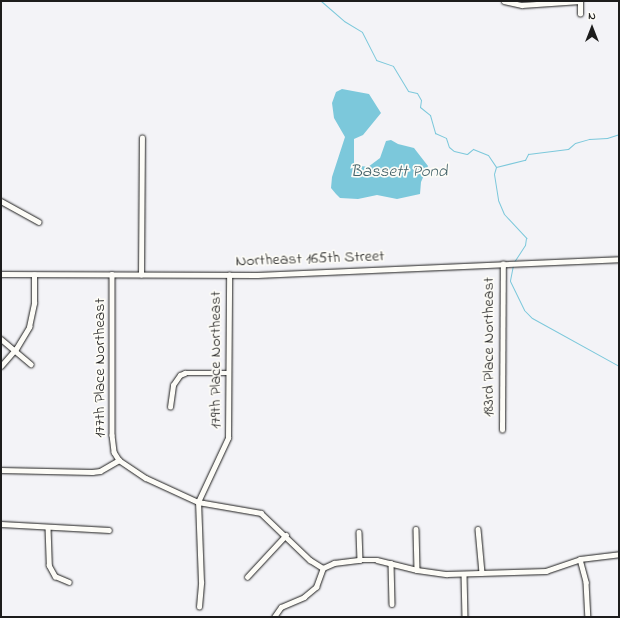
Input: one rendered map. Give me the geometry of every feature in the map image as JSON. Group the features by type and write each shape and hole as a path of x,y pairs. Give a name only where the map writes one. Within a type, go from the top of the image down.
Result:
{"street":[{"path":"504,1 522,6 580,1 580,14"},
{"path":"142,138 142,274"},
{"path":"1,201 39,222"},
{"name":"Northeast 165th Street","path":"1,274 229,275 619,259"},
{"name":"183rd Place Northeast","path":"502,430 505,264"},
{"name":"177th Place Northeast","path":"112,274 112,435 114,452 119,460"},
{"path":"1,366 16,349 25,335 32,317 34,275"},
{"name":"179th Place Northeast","path":"199,607 201,582 198,502 228,438 229,275"},
{"path":"1,339 16,349 31,364"},
{"path":"170,407 172,385 185,373 229,373"},
{"path":"1,470 92,472 100,471 119,460 146,478 198,502 251,510 268,519 310,560 323,568"},
{"path":"1,524 109,530"},
{"path":"48,527 49,565 55,576 69,582"},
{"path":"416,529 417,570"},
{"path":"478,529 482,573"},
{"path":"359,532 360,560"},
{"path":"247,577 286,535"},
{"path":"323,568 334,563 360,560 391,563 417,570 464,574 546,571 580,559 619,554"},
{"path":"580,559 586,582 588,617"},
{"path":"391,563 392,604"},
{"path":"274,617 287,603 310,593 321,578 323,568"},
{"path":"464,574 465,617"}],"water":[{"name":"Bassett Pond","path":"342,89 369,94 381,113 363,135 354,139 354,165 368,167 380,158 386,141 391,140 398,144 414,148 428,166 421,182 420,194 397,199 377,195 358,199 340,198 331,188 332,177 345,137 334,118 332,103 336,92"}],"waterway":[{"path":"321,1 344,21 362,32 376,60 393,66 408,91 417,93 421,100 420,107 430,115 435,133 446,138 449,147 454,151 467,154 473,149 488,155 496,167"},
{"path":"496,167 525,160 528,154 568,149 575,143 589,139 607,138 619,134"},
{"path":"496,167 494,174 498,200 504,214 526,238 525,245 514,262"},
{"path":"513,265 510,281 524,310 532,318 619,366"}]}
